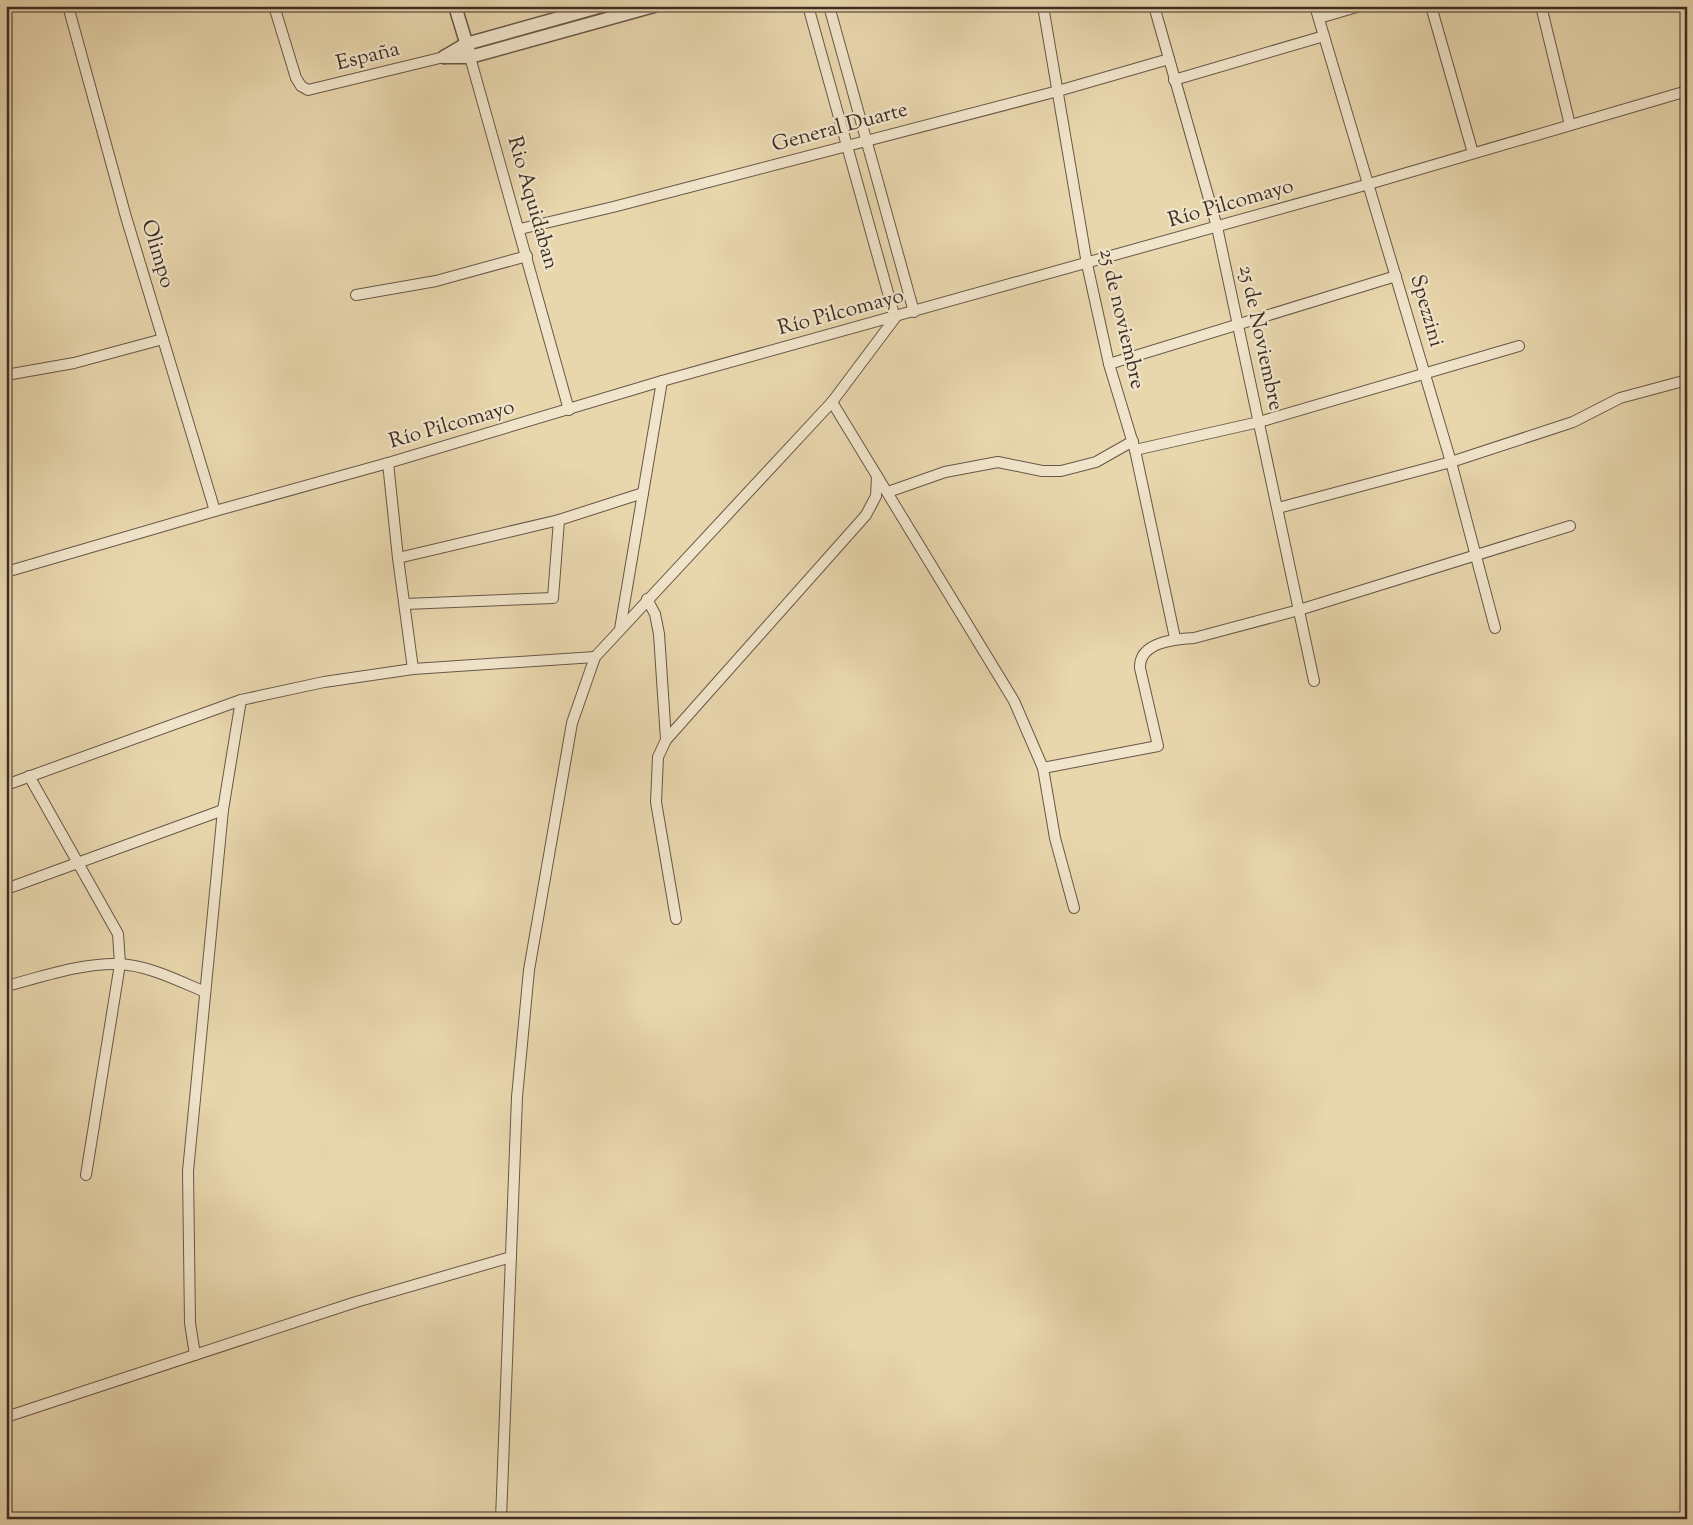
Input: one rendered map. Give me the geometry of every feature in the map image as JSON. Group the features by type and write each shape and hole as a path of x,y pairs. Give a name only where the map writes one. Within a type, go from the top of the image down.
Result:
{"street":[{"name":"Olimpo","path":"68,6 124,207 215,511"},
{"name":"España","path":"274,6 301,86 308,90 444,57"},
{"name":"Rio Aquidaban","path":"455,6 520,229 569,410"},
{"path":"444,57 466,44 602,6"},
{"path":"444,57 470,57 654,6"},
{"path":"501,1519 517,1097 529,970 572,723 595,657 832,402 895,318 808,6"},
{"path":"829,6 914,312"},
{"name":"25 de noviembre","path":"1042,6 1087,264 1110,364 1134,446 1176,638"},
{"name":"25 de Noviembre","path":"1154,6 1216,227 1314,681"},
{"name":"Spezzini","path":"1315,6 1451,462 1495,628"},
{"path":"1319,18 1360,6"},
{"path":"1431,6 1473,153"},
{"path":"1541,6 1570,125"},
{"path":"1174,80 1324,36"},
{"name":"General Duarte","path":"520,229 613,208 1058,91 1169,59"},
{"name":"Río Pilcomayo","path":"6,572 388,463 662,381 1087,264 1687,91"},
{"path":"356,295 436,281 527,256"},
{"path":"1110,364 1396,276"},
{"path":"6,375 74,363 163,339"},
{"path":"888,492 945,472 998,462 1042,471 1061,471 1096,462 1134,446 1259,422 1519,346"},
{"path":"1278,508 1451,462 1573,422 1620,398 1687,380"},
{"path":"620,629 662,381"},
{"path":"832,402 1014,701 1043,768 1054,838 1074,908"},
{"path":"388,463 398,558 413,669"},
{"path":"676,919 656,802 658,757 666,740 866,515 876,496 877,476"},
{"path":"398,558 559,520 643,493"},
{"path":"405,604 553,598 559,520"},
{"path":"1043,768 1158,746 1143,689 1140,662 1145,654 1154,646 1176,638 1194,638 1299,610 1570,526"},
{"path":"647,599 655,614 659,634 666,740"},
{"path":"6,785 241,700 324,682 413,669 595,657"},
{"path":"195,1355 190,1323 188,1171 223,810 241,700"},
{"path":"29,776 118,934 120,964 86,1175"},
{"path":"6,888 223,810"},
{"path":"6,986 88,966 120,964 156,972 205,992"},
{"path":"6,1417 356,1302 511,1257"}]}
